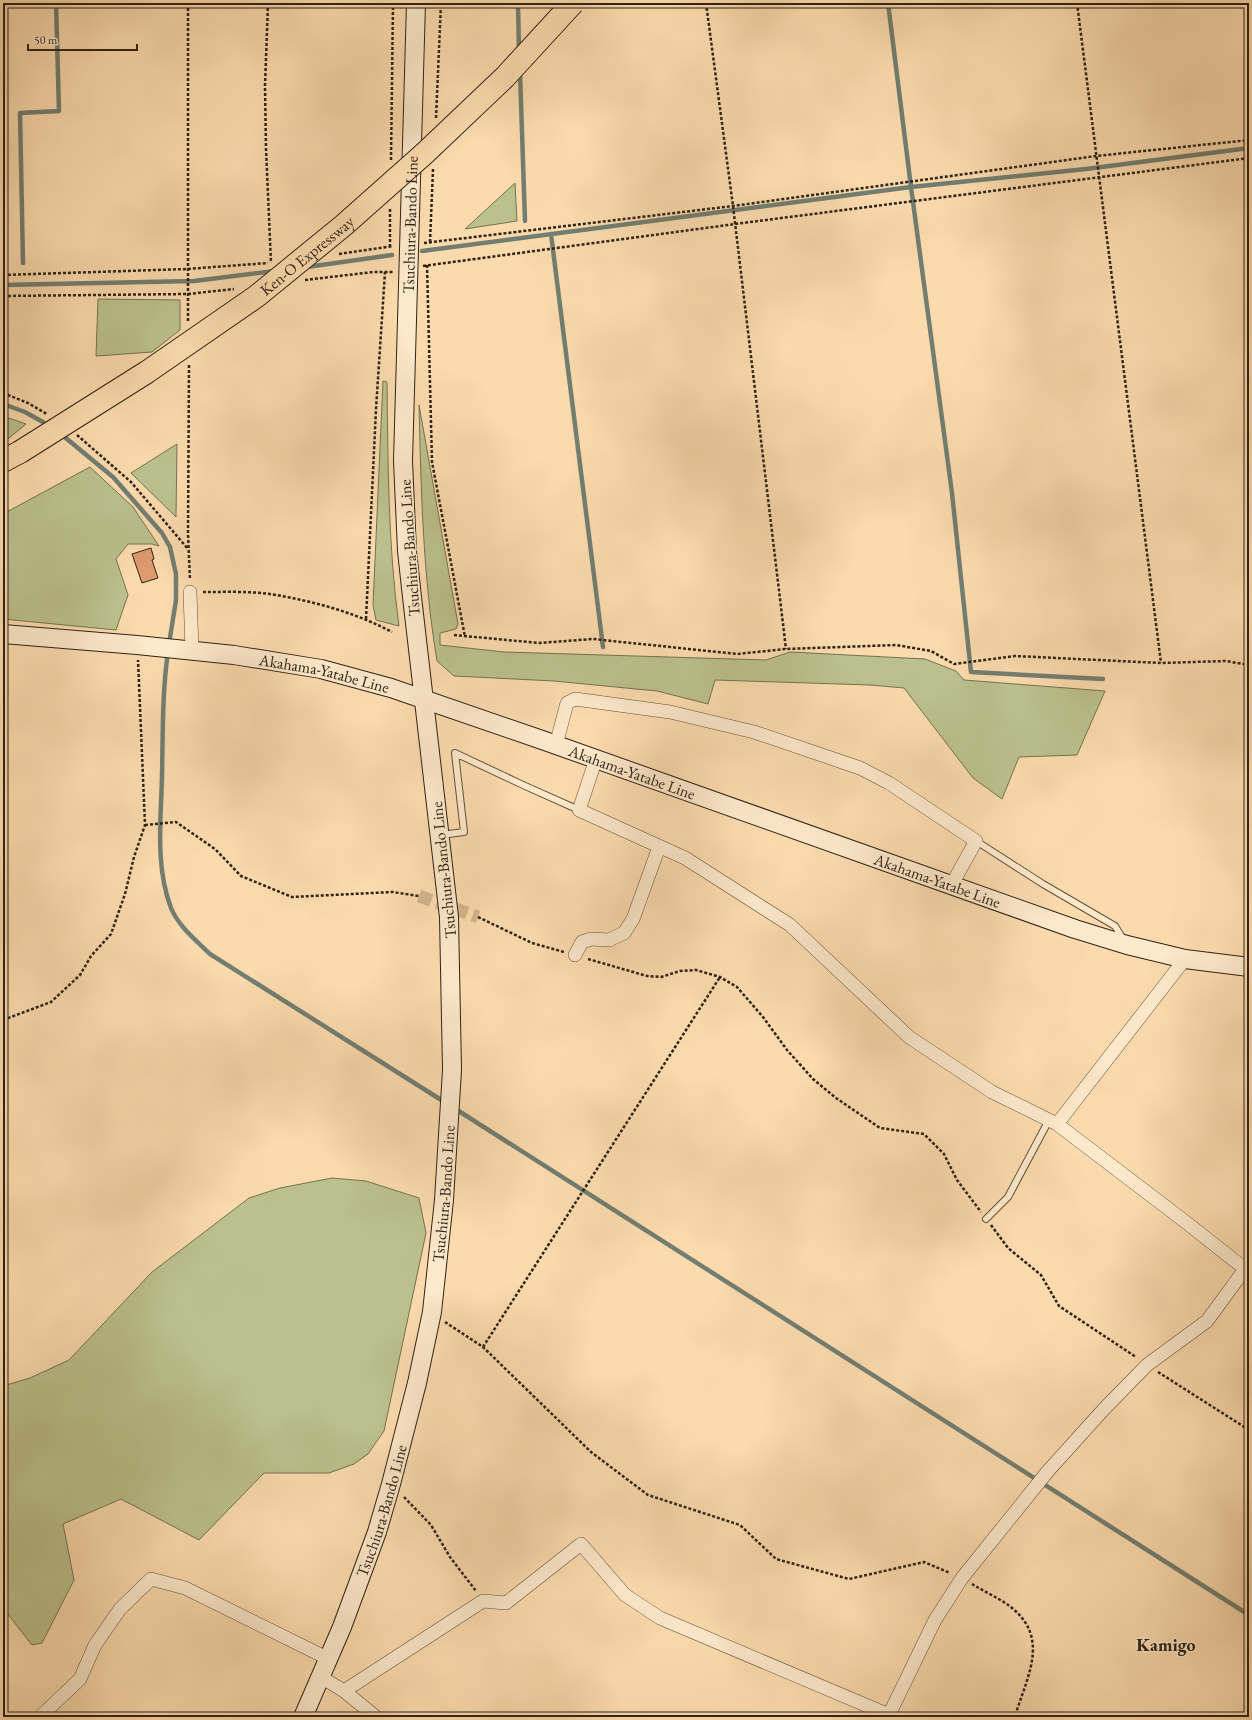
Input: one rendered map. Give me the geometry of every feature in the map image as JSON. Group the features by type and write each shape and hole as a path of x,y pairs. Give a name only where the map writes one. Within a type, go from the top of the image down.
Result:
{"highway":[{"name":"Ken-O Expressway","path":"11,456 147,372 257,296 321,244 425,153 505,77 573,3"}],"main road":[{"name":"Tsuchiura-Bando Line","path":"303,1717 329,1659 361,1576 391,1484 417,1383 432,1312 444,1200 452,1070 449,917 441,835 407,552 403,461 416,3"},
{"name":"Akahama-Yatabe Line","path":"3,634 192,650 322,669 424,698 952,884 1075,929 1127,945 1185,959 1249,966"}],"street":[{"path":"190,592 192,650"},
{"path":"556,745 567,703 575,699 670,712 754,732 860,768 889,783 976,841 952,884"},
{"path":"344,1691 483,1601 506,1603 581,1544 625,1595 650,1612 889,1716 935,1620 962,1578 1048,1471 1104,1409 1147,1365 1207,1321 1247,1270 1053,1122 992,1092 909,1037 790,925 685,858 579,810 596,759"},
{"path":"575,955 582,942 591,939 609,940 624,933 633,919 659,847"},
{"path":"1053,1122 1185,959"},
{"path":"40,1717 80,1679 95,1644 120,1608 151,1579 185,1588 329,1659"},
{"path":"321,1677 344,1691 376,1717"}],"lane":[{"path":"441,835 464,832 455,753 579,810"},
{"path":"976,841 1042,884 1115,926 1127,945"},
{"path":"986,1219 1008,1198 1053,1122"}],"path":[{"path":"188,3 188,324"},
{"path":"268,3 265,86 271,263"},
{"path":"391,167 393,3"},
{"path":"706,3 733,206 786,649"},
{"path":"1077,3 1161,663"},
{"path":"430,242 733,206 1096,156 1249,140"},
{"path":"408,270 427,265 1249,158"},
{"path":"390,199 390,247"},
{"path":"332,254 408,245"},
{"path":"3,274 188,269 279,262"},
{"path":"427,265 432,462 465,637"},
{"path":"366,619 376,409 385,272"},
{"path":"3,296 188,294"},
{"path":"188,361 190,592 269,594 323,605 366,619 392,632"},
{"path":"3,393 28,403 50,416"},
{"path":"72,432 131,482 189,549"},
{"path":"454,635 539,643 593,639 737,654 786,649 896,645 931,651 954,664 1015,656 1161,663 1226,661 1249,665"},
{"path":"3,1020 51,1002 80,975 91,956 111,934 125,894 134,858 145,824 137,645"},
{"path":"145,824 176,822 215,849 241,876 292,897 393,892 419,896"},
{"path":"478,918 532,943 647,976 660,977 680,971 696,970 720,977 737,987 763,1016 770,1028 812,1079 836,1098 880,1128 924,1134 944,1154 957,1180 1008,1248 1041,1275 1059,1306 1147,1365 1249,1430"},
{"path":"483,1348 720,977"},
{"path":"432,1312 483,1348 591,1452 648,1495 740,1525 776,1559 849,1579 924,1562 962,1578 1011,1607 1022,1618 1031,1632 1034,1652 1016,1712 1023,1717"},
{"path":"391,1484 431,1525 450,1557 483,1601"}],"green space":[{"path":"515,183 517,221 465,229"},
{"path":"98,299 180,300 180,330 152,352 96,356"},
{"path":"383,381 387,382 388,474 391,535 395,596 399,626 376,620 373,605"},
{"path":"419,405 458,624 456,629 440,633 440,645 504,652 766,660 790,652 925,659 956,671 964,680 1105,691 1077,755 1019,757 1002,799 973,778 904,688 870,685 715,680 708,704 657,691 554,681 454,676 437,661 432,629 424,533"},
{"path":"3,416 26,424 3,443"},
{"path":"177,444 176,517 131,473"},
{"path":"90,467 133,507 159,546 152,544 128,544 116,559 128,595 116,630 3,619 3,514"},
{"path":"332,1178 366,1181 419,1198 426,1233 384,1431 368,1454 354,1464 329,1473 264,1473 199,1540 121,1499 63,1524 74,1580 42,1643 32,1645 3,1608 3,1386 30,1378 69,1360 152,1272 249,1198 280,1188"}],"building":[{"path":"151,548 154,559 152,560 158,578 142,583 132,554"}],"waterway":[{"path":"23,263 20,113 59,111 56,3"},
{"path":"518,3 519,51"},
{"path":"888,3 952,493 971,672 1103,679"},
{"path":"520,73 525,221"},
{"path":"422,251 911,187 1086,169 1249,148"},
{"path":"551,234 603,647"},
{"path":"307,267 392,255"},
{"path":"3,285 194,281 275,271"},
{"path":"3,404 25,412 50,426"},
{"path":"61,434 113,477 162,533 170,547 176,574 176,600 169,644"},
{"path":"168,652 164,698 160,843 166,892 174,915 188,933 210,954 446,1103"},
{"path":"454,1108 1249,1615"}],"tunnel":[{"path":"419,896 478,917"}],"district":[{"name":"Kamigo","path":"1166,1645"}]}
